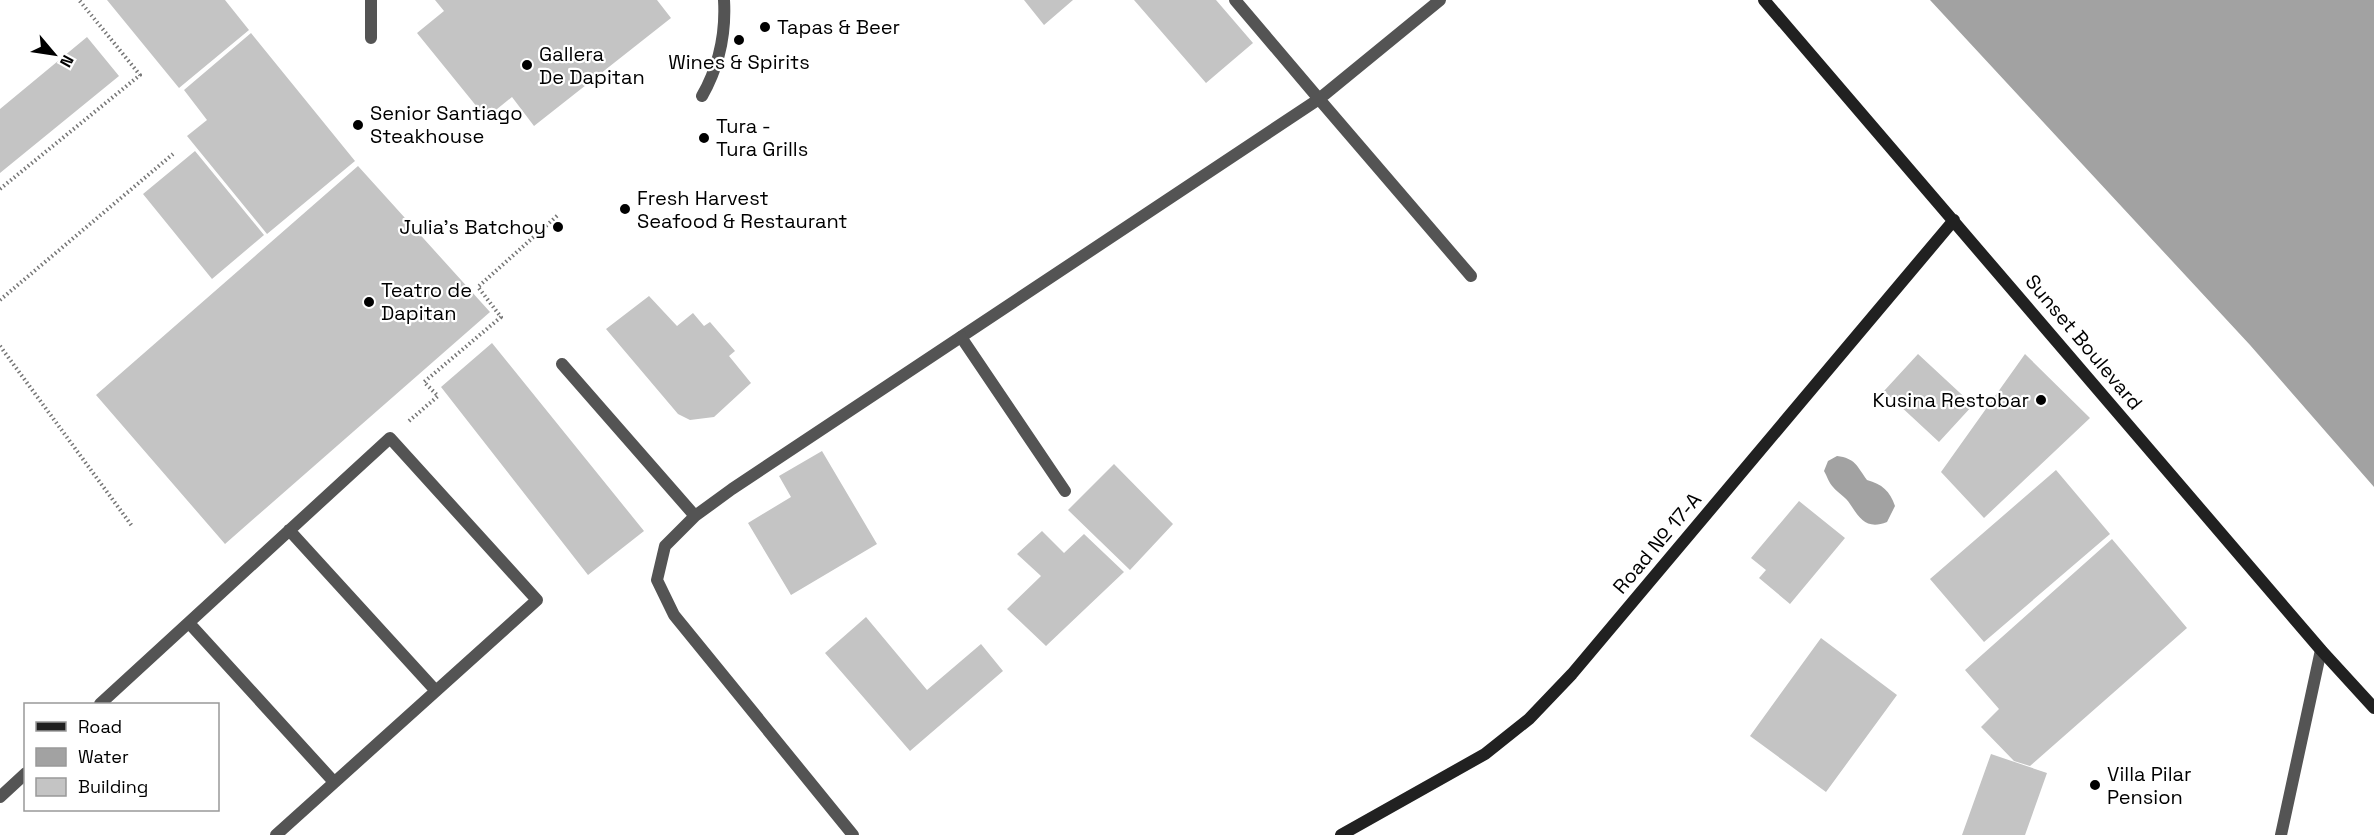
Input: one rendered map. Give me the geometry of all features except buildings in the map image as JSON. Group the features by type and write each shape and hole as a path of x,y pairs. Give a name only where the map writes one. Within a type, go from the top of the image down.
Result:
{"street":[{"path":"371,0 371,38"},
{"path":"702,96 714,74 725,27 724,0"},
{"path":"1235,0 1471,276"},
{"path":"853,835 674,615 657,580 665,546 695,516 1319,99 1440,0"},
{"name":"Sunset Boulevard","path":"1764,0 2321,650 2374,708"},
{"name":"Road № 17-A","path":"1341,835 1485,754 1529,719 1572,674 1954,220"},
{"path":"962,337 1065,491"},
{"path":"562,364 695,516"},
{"path":"102,703 390,438 537,600 276,835"},
{"path":"289,530 436,691"},
{"path":"189,623 334,782"},
{"path":"2281,835 2321,650"},
{"path":"0,797 24,775"}],"path":[{"path":"0,189 140,75 79,0"},
{"path":"0,300 173,154"},
{"path":"390,438 438,396 424,382 501,317 478,287 558,214"},
{"path":"0,346 132,526"}],"water":[{"path":"1930,0 2374,0 2374,487 2250,345"},
{"path":"1837,456 1852,461 1867,480 1888,492 1895,506 1887,522 1874,525 1865,522 1832,485 1824,471 1828,461"}],"place":[{"name":"Tapas & Beer","path":"765,27"},
{"name":"Wines & Spirits","path":"739,40"},
{"name":"Gallera De Dapitan","path":"527,65"},
{"name":"Senior Santiago Steakhouse","path":"358,125"},
{"name":"Tura - Tura Grills","path":"704,138"},
{"name":"Fresh Harvest Seafood & Restaurant","path":"625,209"},
{"name":"Julia's Batchoy","path":"558,227"},
{"name":"Teatro de Dapitan","path":"369,302"},
{"name":"Kusina Restobar","path":"2041,400"},
{"name":"Villa Pilar Pension","path":"2095,785"}]}
